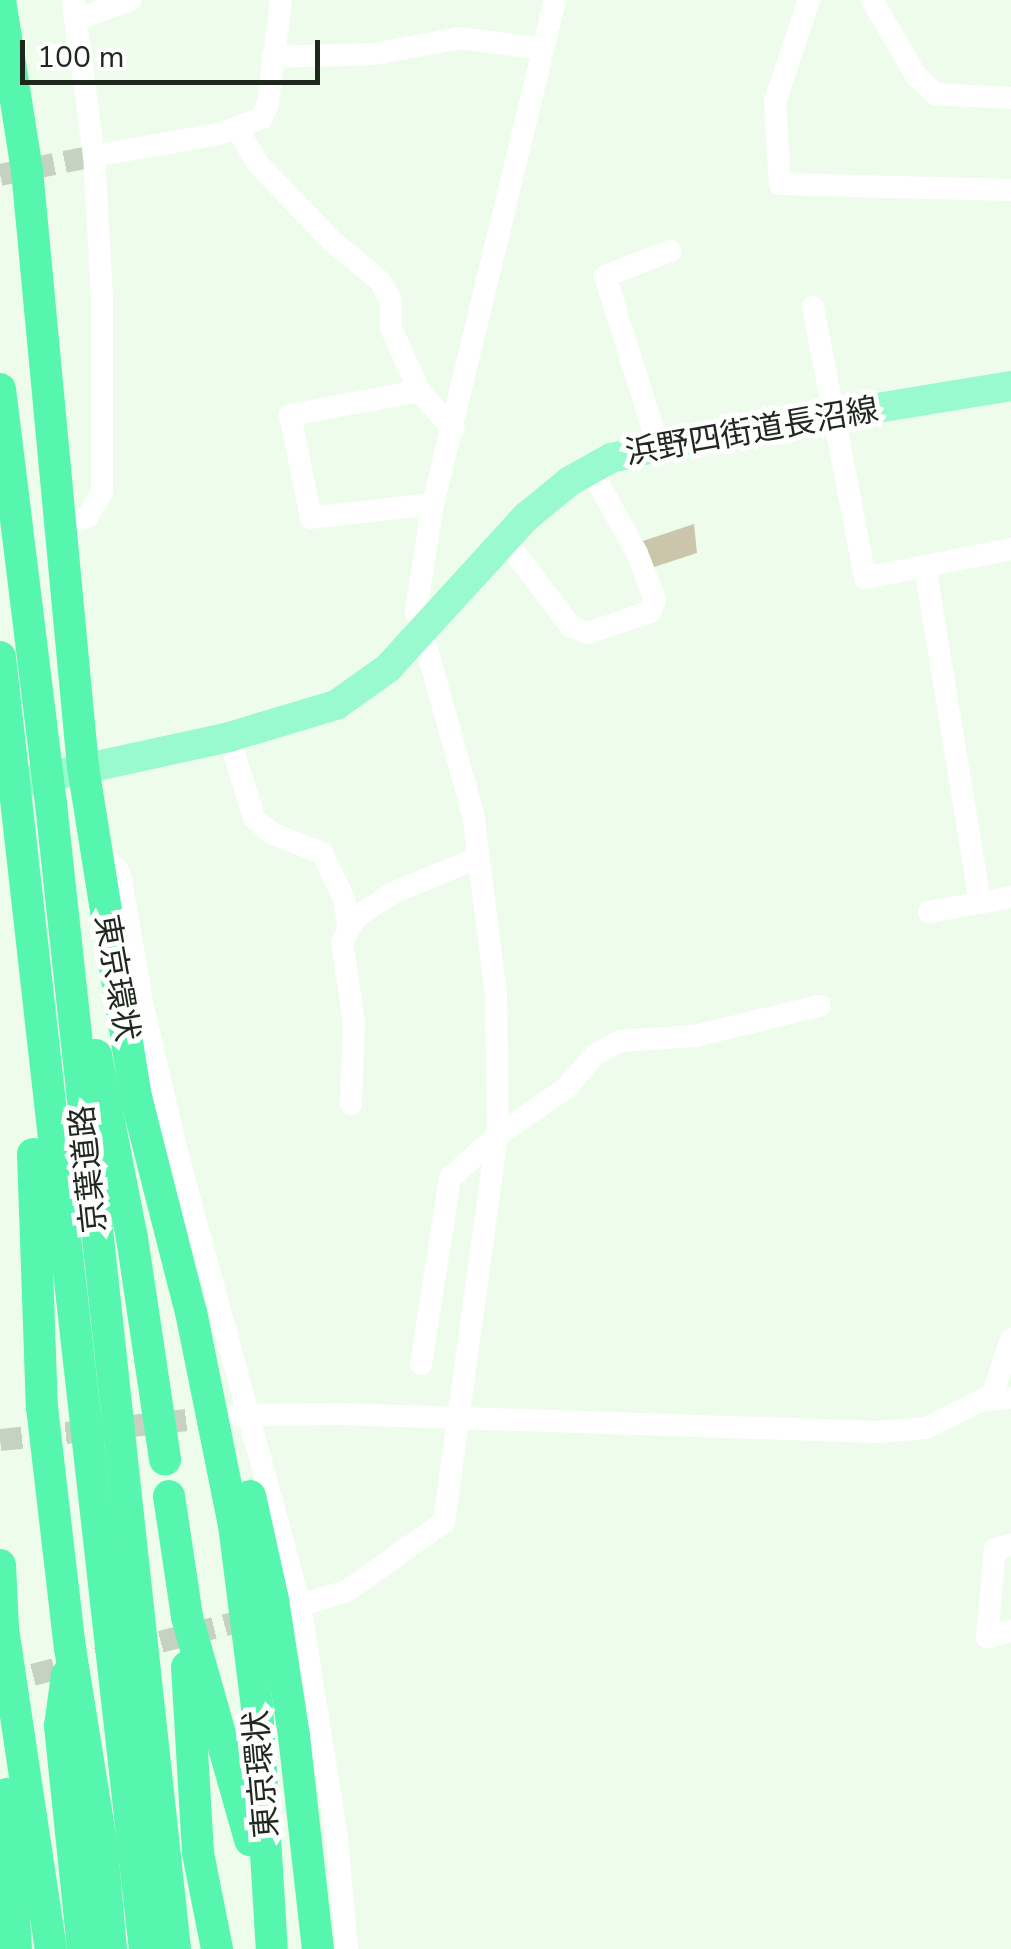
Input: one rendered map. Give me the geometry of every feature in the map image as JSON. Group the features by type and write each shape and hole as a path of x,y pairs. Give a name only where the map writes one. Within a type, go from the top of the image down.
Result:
{"highway":[{"name":"東京環状","path":"0,0 27,170 83,768 136,1096 190,1312 234,1524 257,1707 272,1949"},
{"name":"京葉道路","path":"0,389 18,542 23,857 145,1949"},
{"name":"京葉道路","path":"0,657 23,800 61,900 175,1949"},
{"path":"23,857 14,902 39,1234 38,1358 70,1648 86,1725 111,1949"},
{"path":"61,900 77,946 132,1238 164,1460"},
{"path":"190,1312 211,1350 273,1600 318,1949"},
{"path":"169,1496 187,1617 187,1700 197,1838 217,1949"},
{"path":"0,1566 16,1949"},
{"path":"187,1617 244,1804 260,1900 262,1949"},
{"path":"4,1629 51,1949"},
{"path":"70,1648 60,1726 83,1949"}],"main road":[{"name":"浜野四街道長沼線","path":"23,800 83,768 229,737 336,705 388,668 504,538 548,497 621,454 1011,386"}],"street":[{"path":"16,0 24,64 27,170"},
{"path":"61,524 87,516 102,492 102,296 94,156 74,10 131,0"},
{"path":"94,156 237,129 262,118 268,103 282,0"},
{"path":"294,1607 347,1592 444,1522 497,1136 496,994 473,814 416,610 433,504 454,430 554,0"},
{"path":"809,0 775,101 780,184 1011,190"},
{"path":"872,0 916,76 935,94 1011,98"},
{"path":"272,57 374,54 460,38 502,40 543,49"},
{"path":"237,129 259,165 332,242 380,281 392,301 391,328 419,391 454,430"},
{"path":"658,445 605,276 670,252"},
{"path":"813,307 865,578 1011,550"},
{"path":"419,391 290,415 311,518 433,504"},
{"path":"504,538 570,626 588,633 650,612 656,600 638,553 590,470"},
{"path":"925,566 980,903"},
{"path":"229,737 254,818 271,833 322,853 344,899 349,929"},
{"path":"97,854 117,869 122,880 143,1008 178,1156 294,1607 337,1839 346,1949"},
{"path":"351,1104 354,1022 342,942 356,917 392,893 479,857"},
{"path":"928,912 1011,897"},
{"path":"421,1364 450,1178 497,1136 566,1088 596,1054 620,1041 695,1036 819,1006"},
{"path":"244,1414 878,1432 926,1428 1001,1399 1011,1339"},
{"path":"1011,1545 995,1549 987,1637 1011,1631"}],"shaded area":[{"path":"694,524 697,553 651,568 640,542"}],"tunnel":[{"path":"0,175 94,156"},
{"path":"0,1440 225,1416"},
{"path":"1,1683 260,1616"}]}
